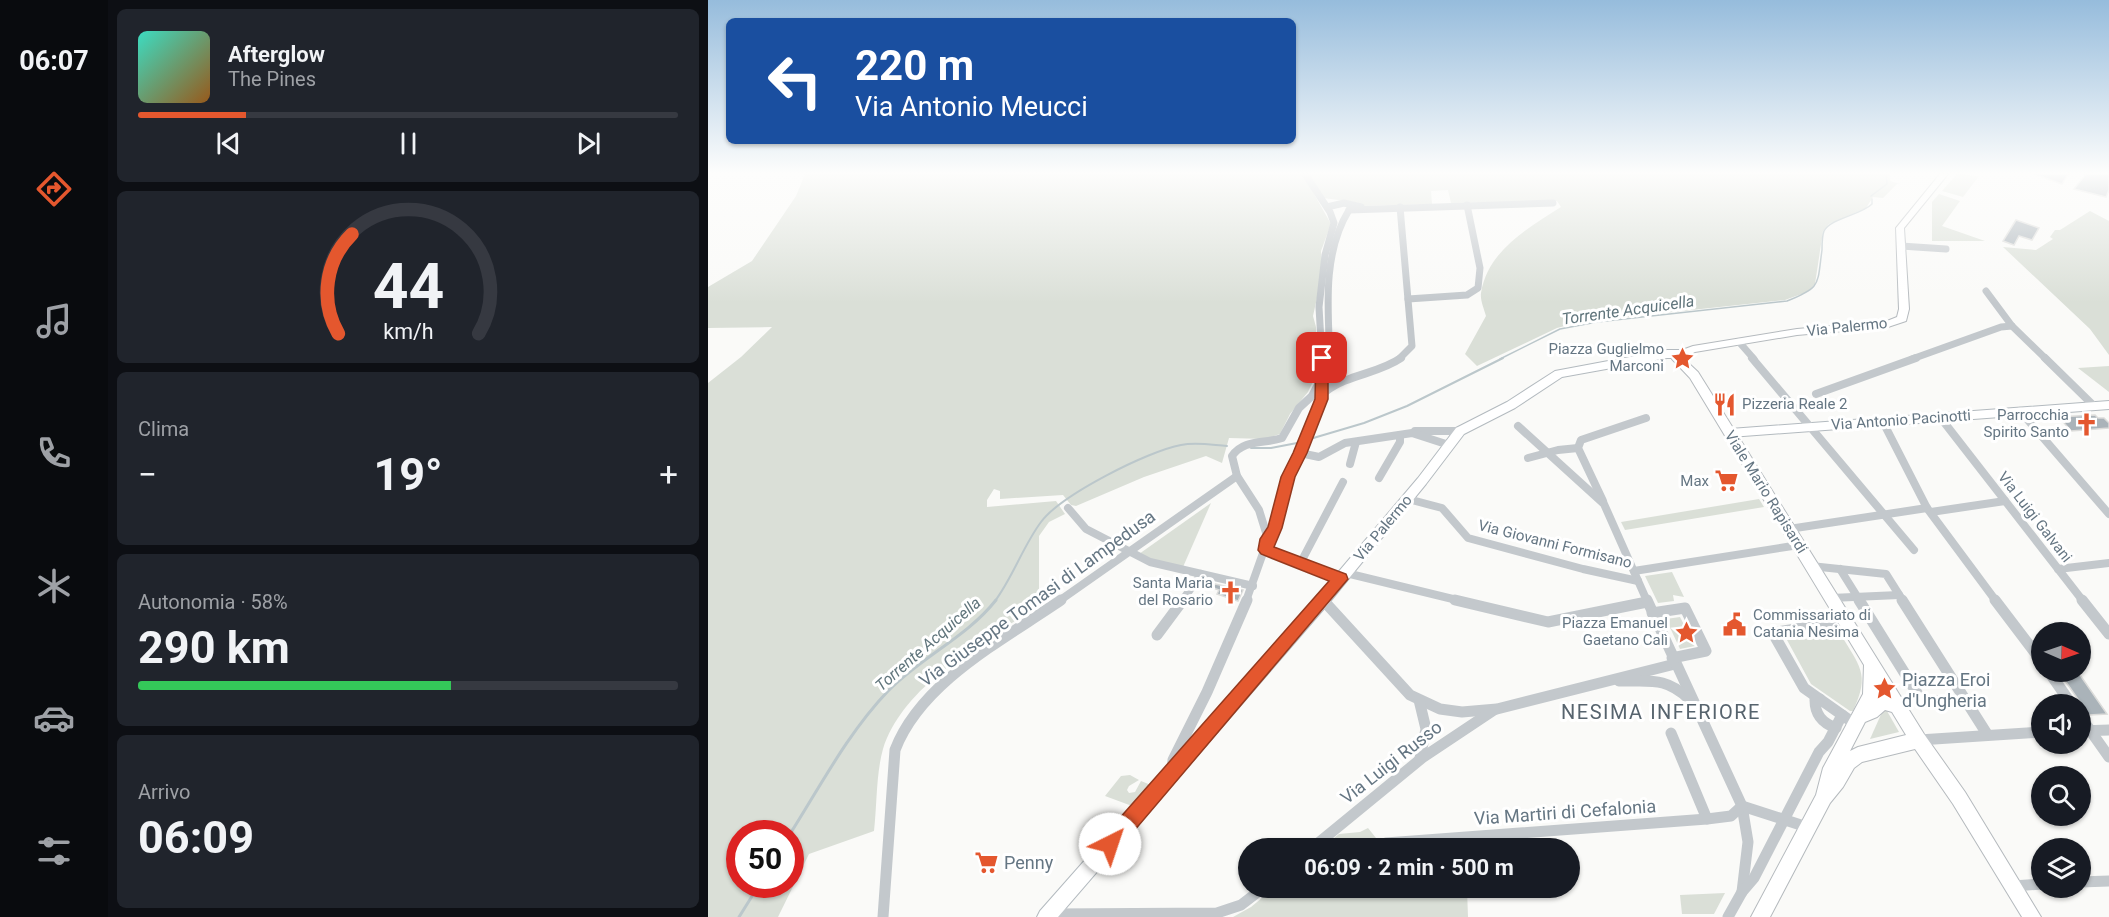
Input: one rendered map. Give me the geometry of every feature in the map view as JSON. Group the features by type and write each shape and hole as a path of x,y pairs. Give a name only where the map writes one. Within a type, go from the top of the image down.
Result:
{"main road":[{"name":"Via Palermo","path":"1047,915 1323,600 1408,499 1460,431 1511,405 1559,374 1654,357 1685,358 1704,348 1797,332 1876,326 1899,321 1902,319 1904,309 1900,246 1902,225 1909,217"},
{"name":"Viale Mario Rapisardi","path":"1685,358 1918,740 1959,798 2013,886"},
{"name":"Via Antonio Pacinotti","path":"1730,433 2109,405"},
{"path":"1824,797 1828,774 1852,718 1872,688 1870,662"},
{"path":"1852,718 1872,712 1883,702 1898,706"},
{"path":"1761,917 1807,827 1848,762 1858,755 1918,740"},
{"path":"2013,886 2032,917"}],"street":[{"path":"1322,398 1327,382 1319,307 1325,255 1334,226 1331,217"},
{"path":"1171,774 1173,760 1207,692 1253,586 1275,528 1288,477 1322,398 1329,373 1327,315 1332,269 1336,240 1346,217"},
{"path":"1267,545 1259,510 1237,476 1232,456 1237,448 1244,444 1282,438 1299,408 1327,382 1396,361 1408,353 1412,343 1401,217"},
{"path":"1408,299 1467,295 1478,287 1481,276 1469,217"},
{"path":"1900,246 1946,249"},
{"path":"1986,291 2012,326 2094,406"},
{"path":"1816,394 2001,327 2012,326"},
{"path":"1738,342 1914,550"},
{"path":"1307,401 1322,398"},
{"path":"2020,411 2109,514"},
{"name":"Via Luigi Galvani","path":"1940,417 2109,634"},
{"path":"1528,458 1547,452 1578,448 1585,438 1646,418"},
{"path":"1882,422 1929,510 2031,647"},
{"path":"1518,426 1604,504"},
{"path":"1300,453 1319,458 1340,445 1421,430 1460,431"},
{"path":"1400,435 1423,435 1449,445"},
{"path":"1378,478 1400,442 1400,435"},
{"path":"1350,464 1356,442"},
{"path":"1578,448 1694,706 1742,806 1748,842 1742,892"},
{"name":"Via Giuseppe Tomasi di Lampedusa","path":"884,917 893,766 895,750 907,722 934,690 1237,476"},
{"path":"1301,562 1343,482"},
{"name":"Via Giovanni Formisano","path":"1408,499 1442,508 1468,538 1583,569 1636,576"},
{"path":"1789,529 1883,513 2006,501"},
{"path":"1068,508 1086,529 1150,562 1253,586"},
{"path":"1267,545 1301,562 1343,576 1548,622 1647,602"},
{"path":"1636,576 1798,545"},
{"path":"2058,569 2109,563"},
{"path":"1811,566 1886,574 1965,700 1991,734"},
{"path":"1840,569 1922,701 1965,700"},
{"path":"1157,634 1201,574"},
{"path":"1728,917 1742,892 1754,879 1819,752 1836,728 1852,718 1804,688 1774,635 1838,609 1857,597 1899,594"},
{"path":"1323,600 1410,695 1452,711 1497,709 1609,681 1706,651 1685,608 1652,613"},
{"path":"1609,681 1636,682 1659,679 1674,686 1694,706"},
{"path":"1820,699 1815,700 1814,706 1821,720 1836,728"},
{"path":"1419,700 1428,735 1420,759"},
{"name":"Via Luigi Russo","path":"1324,838 1420,759 1470,724 1497,709"},
{"path":"2091,731 2109,730"},
{"path":"1918,740 2031,732"},
{"path":"1671,733 1707,819"},
{"path":"2091,737 2109,757"},
{"path":"1742,806 1807,827"},
{"name":"Via Martiri di Cefalonia","path":"1453,838 1707,819 1731,816 1742,806"},
{"path":"2091,882 2109,881"},
{"path":"2013,886 2031,885"},
{"path":"1047,915 1217,913 1241,905 1250,898"}],"shaded area":[{"path":"782,217 1327,217 1331,224 1321,251 1322,275 1313,316 1316,327 1316,375 1308,392 1290,414 1280,434 1265,439 1229,438 1222,463 1206,456 1144,477 1076,506 1071,505 1063,495 1000,499 1000,491 994,489 987,500 987,507 1056,501 1065,514 1049,522 1039,536 1039,605 971,649 927,684 909,704 894,725 883,749 874,831 809,854 804,864 804,820 726,820 726,898 787,898 778,917 708,917 708,383 741,357 772,327 708,328 708,287 752,261"},
{"path":"1546,217 1846,217 1829,224 1823,231 1815,284 1807,292 1785,300 1580,322 1557,328 1477,366 1465,354 1486,316 1481,296 1485,278 1501,252 1523,232"},
{"path":"1932,217 1949,217 1942,226 1985,241 1932,241"},
{"path":"2081,217 2101,217 2109,221 2109,355 2090,329 2003,247 2036,250 2053,239 2050,237 2055,230 2060,230"},
{"path":"2109,366 2109,392 2078,368"},
{"path":"1759,499 1764,507 1625,530 1621,522"},
{"path":"1211,503 1183,567 1154,561 1139,554"},
{"path":"1672,572 1684,597 1673,595 1674,601 1658,603 1645,576"},
{"path":"1680,617 1695,646 1680,649 1666,619"},
{"path":"1833,631 1840,633 1857,662 1862,678 1853,711 1811,684 1787,640"},
{"path":"1883,710 1887,711 1899,732 1870,739"},
{"path":"1130,775 1139,780 1129,786 1127,790 1129,793 1135,792 1141,781 1151,785 1132,806 1105,796 1121,776"},
{"path":"1368,828 1376,838 1334,838 1339,834 1360,832"},
{"path":"1725,893 1714,914 1682,914 1680,895"},
{"path":"1262,898 1467,898 1468,917 1233,917"}],"building":[{"path":"2016,220 2039,228 2032,240 2019,236 2014,245 2003,241"},
{"name":"Parrocchia Spirito Santo","path":"2095,415 2098,418 2104,418 2109,423 2109,428 2071,431 2059,417"},
{"name":"Santa Maria del Rosario","path":"1215,584 1243,590 1238,601 1217,594 1219,590 1213,588"},
{"path":"2066,682 2085,682 2107,714 2091,715 2091,694 2074,694"}],"waterway":[{"name":"Torrente Acquicella","path":"1500,359 1560,329 1597,322 1787,301 1807,292 1816,283 1824,231 1833,223 1847,217"},
{"name":"Torrente Acquicella","path":"1310,439 1364,423 1407,406 1503,358"},
{"name":"Torrente Acquicella","path":"1251,448 1271,448 1297,443"},
{"name":"Torrente Acquicella","path":"995,601 1041,522 1067,499 1127,465 1166,449 1192,444 1227,446"},
{"name":"Torrente Acquicella","path":"799,820 860,724 888,691 972,625 996,600"},
{"name":"Torrente Acquicella","path":"739,917 751,898"}],"place":[{"name":"Piazza Guglielmo Marconi","path":"1682,358"},
{"name":"Pizzeria Reale 2","path":"1724,404"},
{"name":"Parrocchia Spirito Santo","path":"2087,424"},
{"name":"Max","path":"1727,481"},
{"name":"Santa Maria del Rosario","path":"1231,592"},
{"name":"Commissariato di Catania Nesima","path":"1735,624"},
{"name":"Piazza Emanuel Gaetano Calì","path":"1686,632"},
{"name":"Piazza Eroi d'Ungheria","path":"1884,689"},
{"name":"Penny","path":"986,862"}],"district":[{"name":"NESIMA INFERIORE","path":"1661,712"}],"route":[{"path":"1110,844 1340,579 1266,550 1268,539 1275,528 1288,477 1321,399 1322,358"}]}
